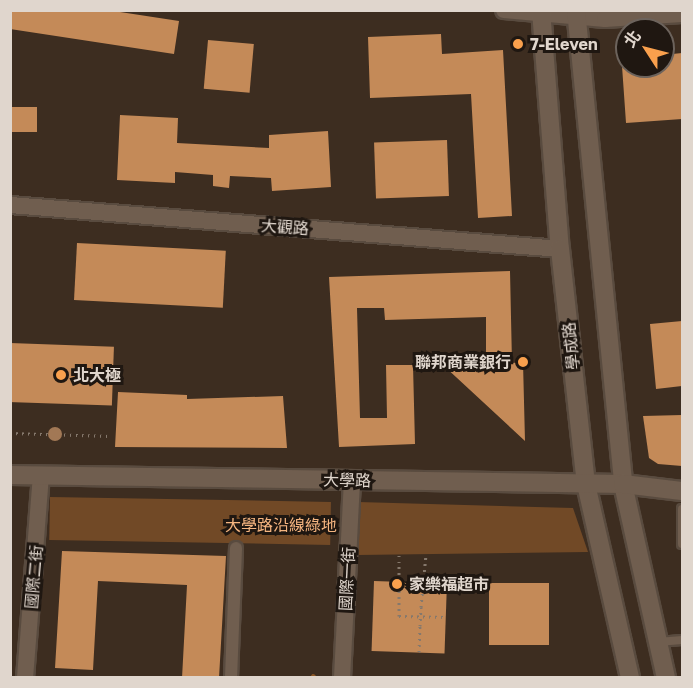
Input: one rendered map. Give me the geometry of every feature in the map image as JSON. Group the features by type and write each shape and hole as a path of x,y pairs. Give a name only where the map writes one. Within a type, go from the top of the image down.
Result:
{"street":[{"path":"504,10 576,14 682,14"},
{"name":"學成路","path":"541,13 560,249 586,483 630,678"},
{"path":"576,14 623,484 666,678"},
{"name":"大觀路","path":"10,205 560,249"},
{"name":"大學路","path":"10,475 586,483 623,484 682,491"},
{"name":"國際二街","path":"25,678 41,476"},
{"name":"國際一街","path":"342,678 352,481"},
{"path":"231,678 236,548"}],"lane":[{"path":"682,509 682,544"},
{"path":"658,642 682,640"}],"path":[{"path":"10,433 109,436"},
{"path":"419,652 426,554"},
{"path":"399,555 399,616 446,617"}],"green space":[{"name":"大學路沿線綠地","path":"50,497 331,502 330,545 49,540"},
{"name":"大學路沿線綠地","path":"358,502 573,508 588,552 358,555"}],"building":[{"path":"10,10 107,10 179,21 174,54 10,29"},
{"path":"441,34 442,54 503,50 512,216 478,218 471,94 370,98 368,37"},
{"path":"208,40 254,44 250,93 204,89"},
{"path":"682,53 682,119 626,123 623,78 675,78 675,54"},
{"path":"10,107 37,107 37,132 10,132"},
{"path":"120,115 178,118 177,143 269,148 269,135 328,131 331,187 272,191 271,178 230,176 229,188 213,186 213,175 175,172 175,183 117,180"},
{"path":"447,140 449,196 376,199 374,143"},
{"path":"77,243 226,251 223,308 74,300"},
{"path":"510,271 512,363 523,362 525,441 443,365 486,363 486,317 385,320 384,308 357,308 360,418 387,418 386,365 413,365 415,444 339,447 329,277"},
{"path":"682,321 682,386 656,389 650,324"},
{"name":"北大極","path":"10,343 114,347 112,406 10,402"},
{"path":"118,392 187,395 187,399 283,396 287,448 115,447"},
{"path":"682,415 682,466 658,464 649,458 643,416"},
{"path":"62,551 226,556 219,678 182,678 187,585 98,581 93,670 55,668"},
{"path":"374,581 447,584 445,654 372,651"},
{"path":"489,583 549,583 549,645 489,645"}],"place":[{"name":"7-Eleven","path":"518,44"},
{"name":"聯邦商業銀行","path":"523,362"},
{"name":"北大極","path":"61,375"},
{"name":"家樂福超市","path":"397,584"}]}
